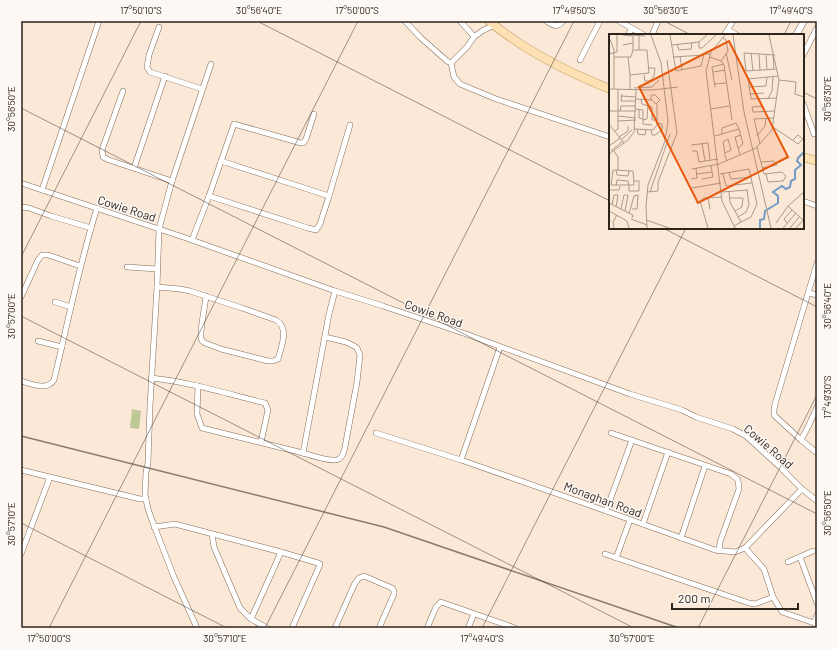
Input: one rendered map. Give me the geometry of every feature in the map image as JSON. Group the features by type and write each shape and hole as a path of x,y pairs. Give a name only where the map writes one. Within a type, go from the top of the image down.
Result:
{"main road":[{"path":"491,23 554,64 609,89"},
{"path":"804,157 817,161"}],"street":[{"path":"42,190 99,21"},
{"path":"405,21 421,38 451,63 454,77 460,84 496,99 609,137"},
{"path":"460,21 474,38"},
{"path":"546,21 557,26 563,21"},
{"path":"580,60 600,21"},
{"path":"619,21 642,34"},
{"path":"652,34 658,21"},
{"path":"725,34 733,21"},
{"path":"797,34 804,21"},
{"path":"451,63 474,38 491,23"},
{"path":"159,27 146,67 150,72 202,89"},
{"path":"629,34 632,28"},
{"path":"804,53 817,28"},
{"path":"728,30 735,34"},
{"path":"197,628 174,577 148,509 146,500 146,472 148,463 159,229 172,181 211,64"},
{"path":"134,168 165,76"},
{"path":"123,91 102,150 103,157 172,181"},
{"path":"804,107 814,134"},
{"path":"192,240 234,124 301,143 305,141 314,114"},
{"path":"209,196 316,230 320,224 329,196 350,124"},
{"path":"221,161 329,196"},
{"name":"Cowie Road","path":"21,183 192,240 500,347 630,394 682,410 696,417 738,432 746,436 802,489 817,501"},
{"path":"804,201 817,206"},
{"path":"21,207 29,208 91,228"},
{"path":"21,381 48,386 54,380 80,266 97,208"},
{"path":"21,297 38,260 42,255 48,255 80,266"},
{"path":"817,263 774,410 774,415 817,453"},
{"path":"126,267 157,269"},
{"path":"157,287 180,289 206,296 281,322 284,329 284,335 278,359 268,361 204,343 201,335 206,296"},
{"path":"303,453 329,314 336,291"},
{"path":"809,293 817,295"},
{"path":"55,302 71,307"},
{"path":"198,386 197,414 202,428 335,460 340,458 345,447 357,382 360,355 357,348 354,346 346,342 325,337"},
{"path":"38,341 62,347"},
{"path":"461,460 500,347"},
{"path":"151,378 198,386 265,404 268,410 261,442"},
{"path":"801,440 817,406"},
{"name":"Monaghan Road","path":"376,433 461,460 718,551 735,552 745,548"},
{"path":"611,433 731,474 738,480 739,489 718,551"},
{"path":"606,511 632,440"},
{"path":"643,524 668,452"},
{"path":"681,538 705,466"},
{"path":"21,470 146,500"},
{"path":"21,554 50,477"},
{"path":"802,489 745,548 764,569 772,597 782,612 815,623 817,615"},
{"path":"616,558 630,520"},
{"path":"154,526 175,524 320,564 292,628"},
{"path":"212,534 214,547 240,608 251,619 267,628"},
{"path":"251,619 281,552"},
{"path":"788,562 813,552"},
{"path":"605,554 749,603 755,604 772,597"},
{"path":"800,556 817,603"},
{"path":"335,628 356,583 359,578 364,576 392,588 394,591 379,628"},
{"path":"426,628 436,607 441,602 513,628"},
{"path":"468,628 474,614"}],"green space":[{"path":"132,409 141,411 139,429 130,428"}],"railway":[{"path":"21,436 384,527 679,628"}]}
